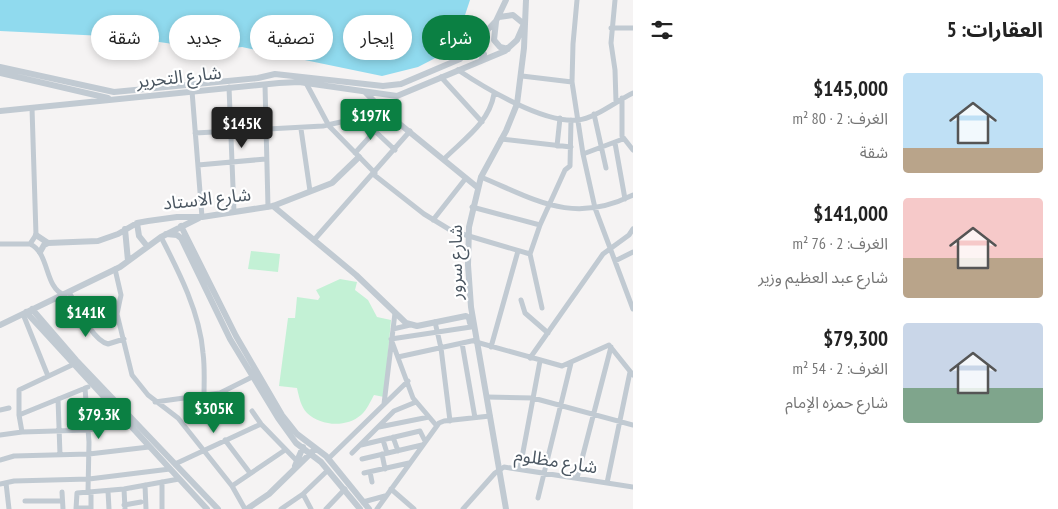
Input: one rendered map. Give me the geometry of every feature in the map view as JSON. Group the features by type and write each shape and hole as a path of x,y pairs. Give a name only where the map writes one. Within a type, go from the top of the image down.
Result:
{"street":[{"path":"498,19 513,15 524,24 517,40 508,49 500,47 494,40 498,19 506,0"},
{"name":"شارع سرور","path":"506,509 476,339 471,323 468,237 477,187 517,104 522,76 526,0"},
{"path":"578,0 572,82 583,154 594,208 611,247 633,309"},
{"path":"616,0 611,28 616,102"},
{"name":"شارع التحرير","path":"490,27 498,19"},
{"path":"611,28 633,28"},
{"name":"شارع التحرير","path":"0,112 229,86 290,82 397,96 508,49"},
{"name":"شارع التحرير","path":"0,67 114,92 258,78 272,74 289,74 395,86 458,60"},
{"path":"458,69 494,94 517,104 571,120 578,120 594,114 633,93"},
{"name":"شارع التحرير","path":"0,73 111,99"},
{"path":"272,74 275,78 273,84"},
{"path":"289,74 286,78 290,82"},
{"path":"522,76 572,82"},
{"path":"441,77 482,122"},
{"path":"306,83 329,126 374,174 433,220 452,231 468,237 530,254"},
{"path":"265,85 266,159 270,206 356,275 403,322 410,325"},
{"path":"229,86 234,212"},
{"path":"0,325 115,269 163,236 202,217 192,91"},
{"path":"365,92 386,112 477,187"},
{"path":"444,159 482,122 489,112 494,94"},
{"path":"622,98 623,139 633,150"},
{"path":"30,244 36,235 32,108"},
{"path":"195,133 265,131 329,126 386,112"},
{"path":"594,114 606,168"},
{"path":"361,118 395,150"},
{"path":"557,146 560,118"},
{"path":"542,308 530,254 540,225 565,170 570,166 571,120"},
{"path":"301,129 310,192"},
{"path":"357,155 375,131"},
{"path":"314,240 410,131"},
{"path":"501,139 571,147"},
{"path":"583,154 623,139"},
{"path":"615,143 625,199"},
{"name":"شارع الاستاد","path":"48,243 104,240 137,223 177,217 202,217 270,206 310,192 339,178 357,155"},
{"path":"198,164 266,159"},
{"path":"481,177 549,206 565,209 594,208 633,195"},
{"path":"433,220 466,178"},
{"path":"472,207 540,225"},
{"path":"137,223 139,236 147,246"},
{"path":"181,226 254,369 294,430 316,446 367,507 386,496"},
{"path":"125,229 128,261"},
{"path":"530,358 595,263 611,247 628,236 633,229"},
{"path":"36,235 48,243 44,245 40,252"},
{"path":"163,236 177,235 181,238 230,339 283,425 302,448 328,470 360,509"},
{"path":"163,236 178,270 199,332 203,352 204,396"},
{"path":"0,244 30,244 40,252 54,286 53,300"},
{"path":"492,347 518,251"},
{"path":"615,260 633,252"},
{"path":"115,269 121,296 117,314 132,375 155,402 178,418 232,486 246,509 269,494 296,463 316,446"},
{"path":"54,286 67,294 100,339 108,344 124,339"},
{"path":"521,300 525,312 548,333"},
{"path":"27,312 88,386 101,390"},
{"path":"27,312 48,376"},
{"path":"27,312 166,460 218,509"},
{"path":"392,414 384,404 395,313"},
{"path":"392,338 438,332 471,323 466,316 410,325 393,330"},
{"path":"435,322 441,348 450,421"},
{"path":"392,338 416,402 436,426"},
{"path":"398,357 476,339 492,347 562,366 603,345 609,344 632,374 607,483"},
{"path":"462,343 475,418"},
{"path":"577,478 592,413 612,347"},
{"path":"520,468 540,361"},
{"path":"538,498 571,363"},
{"path":"22,432 19,415 19,390 72,365"},
{"path":"155,402 220,393 252,377"},
{"path":"328,459 408,381"},
{"path":"19,415 88,386"},
{"path":"88,386 89,478 90,492 91,508 76,508 76,493 90,492 108,491 124,489 179,479"},
{"path":"108,398 126,422 149,447 166,460"},
{"path":"487,398 533,398 562,404 633,425"},
{"path":"58,399 60,455"},
{"path":"352,453 392,414 401,407 416,402"},
{"path":"0,410 9,408"},
{"path":"252,410 296,463"},
{"path":"377,509 436,426 444,420 450,421 490,416"},
{"path":"379,427 429,417"},
{"path":"0,435 22,432 88,430 126,422"},
{"path":"402,422 405,435"},
{"path":"9,509 3,484 45,479 89,478 172,466 262,424"},
{"path":"358,430 366,439"},
{"path":"361,445 420,431 424,443"},
{"path":"393,437 398,451"},
{"path":"225,440 250,473"},
{"path":"383,440 385,469"},
{"path":"296,463 302,448 308,441"},
{"path":"362,459 424,443"},
{"path":"0,460 14,456 89,454 149,447"},
{"path":"232,486 285,450"},
{"path":"372,482 367,473 410,463"},
{"path":"172,466 179,479 207,509"},
{"name":"شارع مظلوم","path":"463,509 499,469 510,466 633,487"},
{"path":"281,509 303,494 328,470"},
{"path":"162,482 162,509"},
{"path":"146,485 146,509"},
{"path":"124,489 124,507 141,502"},
{"path":"326,509 344,489"},
{"path":"391,489 414,509"},
{"path":"108,491 109,509"},
{"path":"62,492 63,509"},
{"path":"303,494 311,509"},
{"path":"25,502 62,501"},
{"path":"0,504 8,502"}],"green space":[{"path":"251,251 280,254 278,272 248,269"},
{"path":"340,279 357,282 355,290 368,300 377,317 391,320 384,397 374,395 361,415 348,422 334,424 319,421 307,413 299,398 297,388 279,386 288,318 295,318 297,297 318,300 320,297 316,290"}],"water":[{"path":"0,0 470,0 465,15 422,15 422,60 432,60 418,67 382,76 305,60 333,60 333,15 250,15 250,49 240,47 240,15 169,15 169,43 159,42 159,15 91,15 91,35 0,31"}]}
